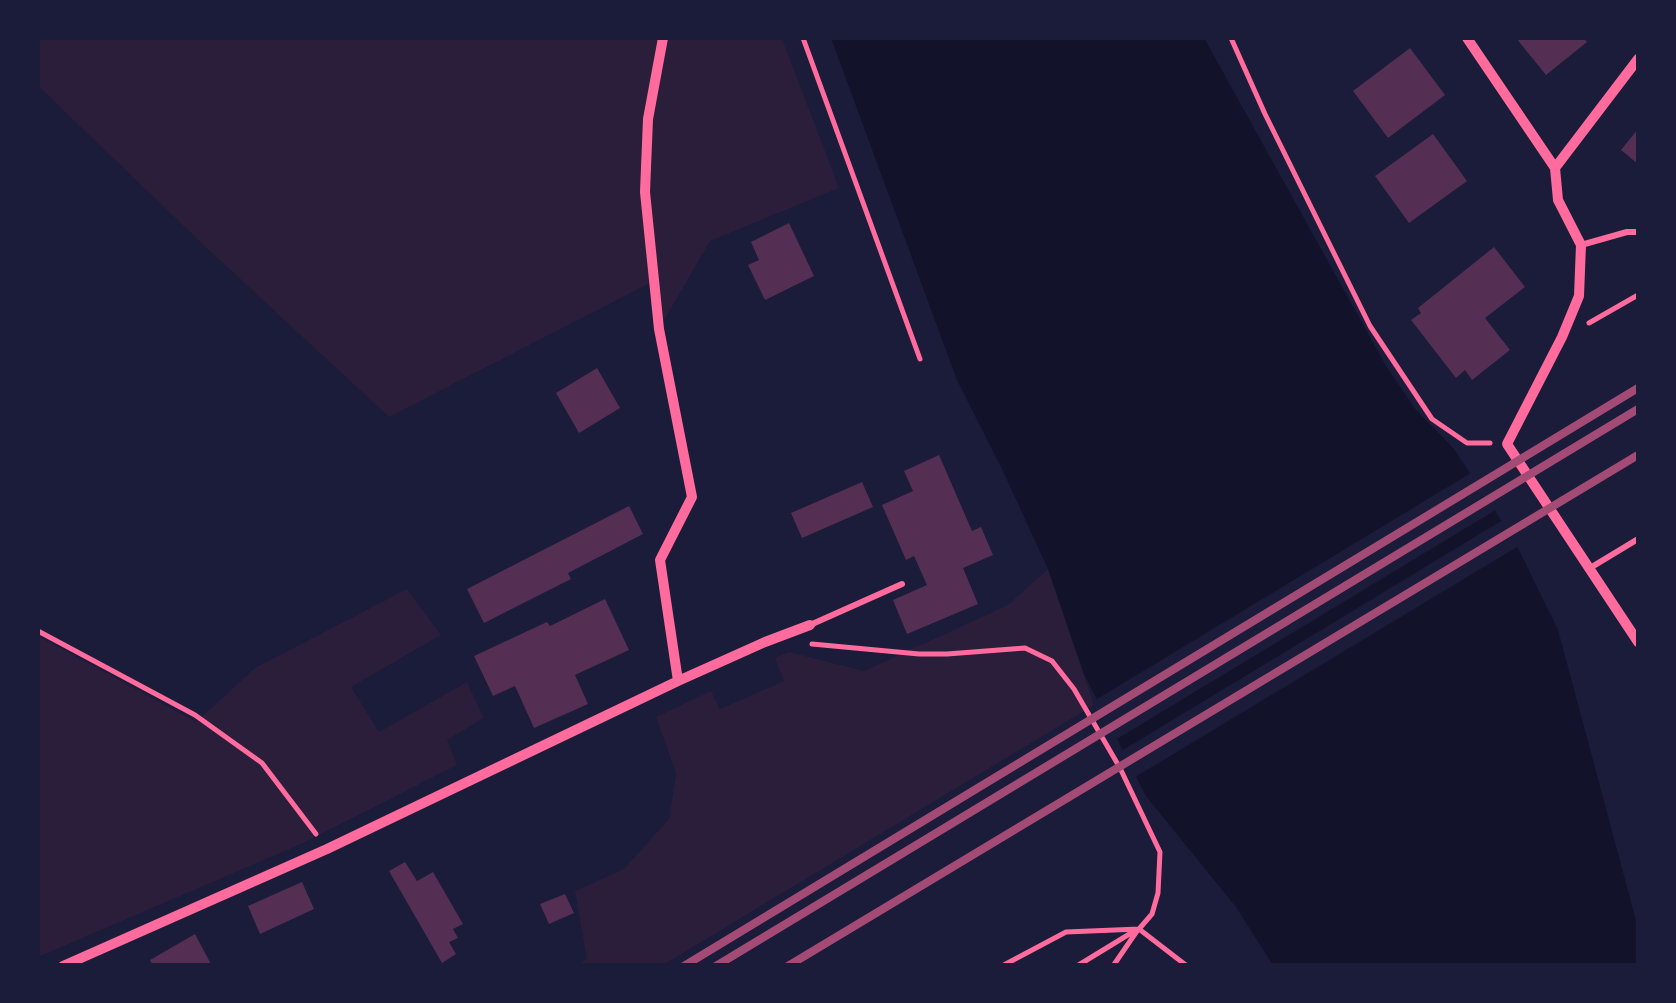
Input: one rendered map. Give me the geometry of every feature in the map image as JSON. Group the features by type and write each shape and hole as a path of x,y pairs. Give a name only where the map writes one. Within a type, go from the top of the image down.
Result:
{"street":[{"path":"663,38 648,120 645,192 659,329 692,496 660,560 678,682"},
{"path":"1467,38 1555,168 1558,200 1581,245 1579,296 1508,444 1638,642"},
{"path":"1555,168 1638,58"},
{"path":"63,966 327,849 765,642 810,625"}],"lane":[{"path":"1581,245 1638,232"},
{"path":"1590,568 1638,538"},
{"path":"810,625 902,584"}],"path":[{"path":"803,38 920,359"},
{"path":"1231,38 1370,326 1432,420 1467,442 1508,444"},
{"path":"1562,337 1638,295"},
{"path":"38,631 194,715 262,763 327,849"},
{"path":"802,643 920,654 1025,648 1052,661 1074,689 1120,768 1160,852 1158,892 1152,914 1112,966"},
{"path":"1077,966 1139,928"},
{"path":"1002,966 1066,932 1139,928 1187,966"}],"shaded area":[{"path":"38,38 782,38 839,188 710,241 659,329 654,281 389,417 38,86"},
{"path":"831,38 1204,38 1386,366 1416,410 1454,449 1514,540 1558,630 1638,928 1638,965 1273,965 1236,907 1146,796 1084,674 1048,569 957,380"},
{"path":"1048,569 1094,705 663,965 578,965 587,959 575,891 624,869 669,819 676,773 656,717 711,691 720,709 784,681 775,658 789,652 864,671 1008,605"},
{"path":"407,589 441,635 351,687 379,732 467,682 484,718 447,740 457,765 301,844 38,957 38,636 196,722 255,668"}],"pier":[{"path":"1474,471 1499,508 1112,742 1092,702"},
{"path":"1506,518 1522,544 1132,779 1118,753"}],"building":[{"path":"1516,38 1583,38 1587,42 1546,75"},
{"path":"1410,48 1445,95 1388,138 1353,91"},
{"path":"1638,129 1638,164 1621,150"},
{"path":"1433,134 1467,181 1409,223 1375,176"},
{"path":"789,223 814,276 765,300 748,265 759,260 751,242"},
{"path":"1494,247 1525,287 1485,318 1510,350 1472,380 1465,370 1456,378 1411,320 1421,313 1418,308"},
{"path":"597,368 620,408 579,433 556,393"},
{"path":"939,455 972,531 981,527 993,555 963,568 978,604 907,634 893,600 927,585 914,556 906,560 882,505 913,491 904,471"},
{"path":"862,482 873,507 802,538 791,513"},
{"path":"629,506 643,534 568,573 571,579 484,623 467,589"},
{"path":"605,599 629,650 575,675 588,704 534,728 515,686 493,696 474,656"},
{"path":"405,862 417,881 433,872 463,924 453,929 458,938 449,942 456,954 442,963 389,871"},
{"path":"302,882 314,909 260,934 248,906"},
{"path":"565,894 574,913 549,924 540,904"},
{"path":"195,934 212,966 153,966 150,960"}],"railway":[{"path":"684,966 1638,388"},
{"path":"716,966 1638,409"},
{"path":"788,966 1638,455"}]}
